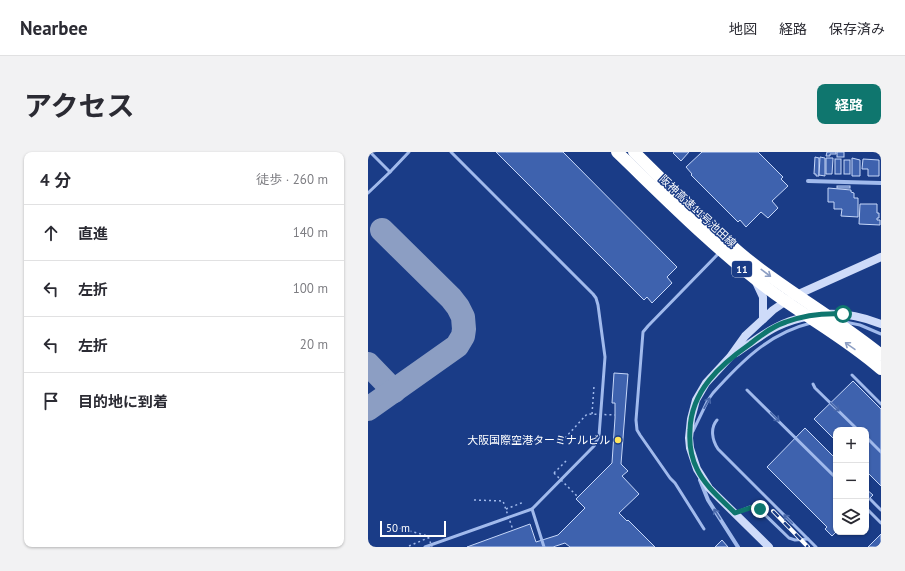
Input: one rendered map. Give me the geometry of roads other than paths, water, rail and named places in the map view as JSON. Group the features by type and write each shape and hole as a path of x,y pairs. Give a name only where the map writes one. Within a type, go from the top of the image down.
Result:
{"highway":[{"name":"阪神高速11号池田線","path":"617,152 706,238 739,266 769,290 881,369"},
{"name":"阪神高速11号池田線","path":"634,152 679,196 747,258 863,340 881,355"}],"street":[{"path":"627,152 750,273 786,301 810,316"},
{"path":"808,181 881,183"},
{"path":"738,547 708,500 690,448 689,438 693,410 701,391 713,375 730,357 745,336 763,319 786,301 806,290 881,257"},
{"path":"750,273 759,286 763,297 763,319"},
{"path":"730,357 771,328 784,322 810,316 843,314 864,318 881,324"},
{"path":"697,469 709,488 735,513 762,543 769,547"}],"lane":[{"path":"370,152 390,172"},
{"path":"368,193 409,152"},
{"path":"425,547 532,509 597,442 602,408 605,357 596,298 451,152"},
{"path":"704,529 675,483 643,441 636,425 642,336 648,326 724,248"},
{"path":"827,321 850,323 881,334"},
{"path":"689,438 713,393 758,348 786,330 802,325 822,322"},
{"path":"852,375 881,404"},
{"path":"813,384 815,388 855,427"},
{"path":"747,390 833,475"},
{"path":"717,420 714,425 713,432 714,441 718,448 816,547"},
{"path":"869,440 881,452"},
{"path":"870,499 881,510"},
{"path":"735,513 750,507 755,507 760,509 789,538 795,540 808,539"},
{"path":"532,509 544,547"},
{"path":"869,511 881,523"}],"railway":[{"path":"773,511 808,547"}],"place":[{"name":"大阪国際空港ターミナルビル","path":"618,440"}]}
